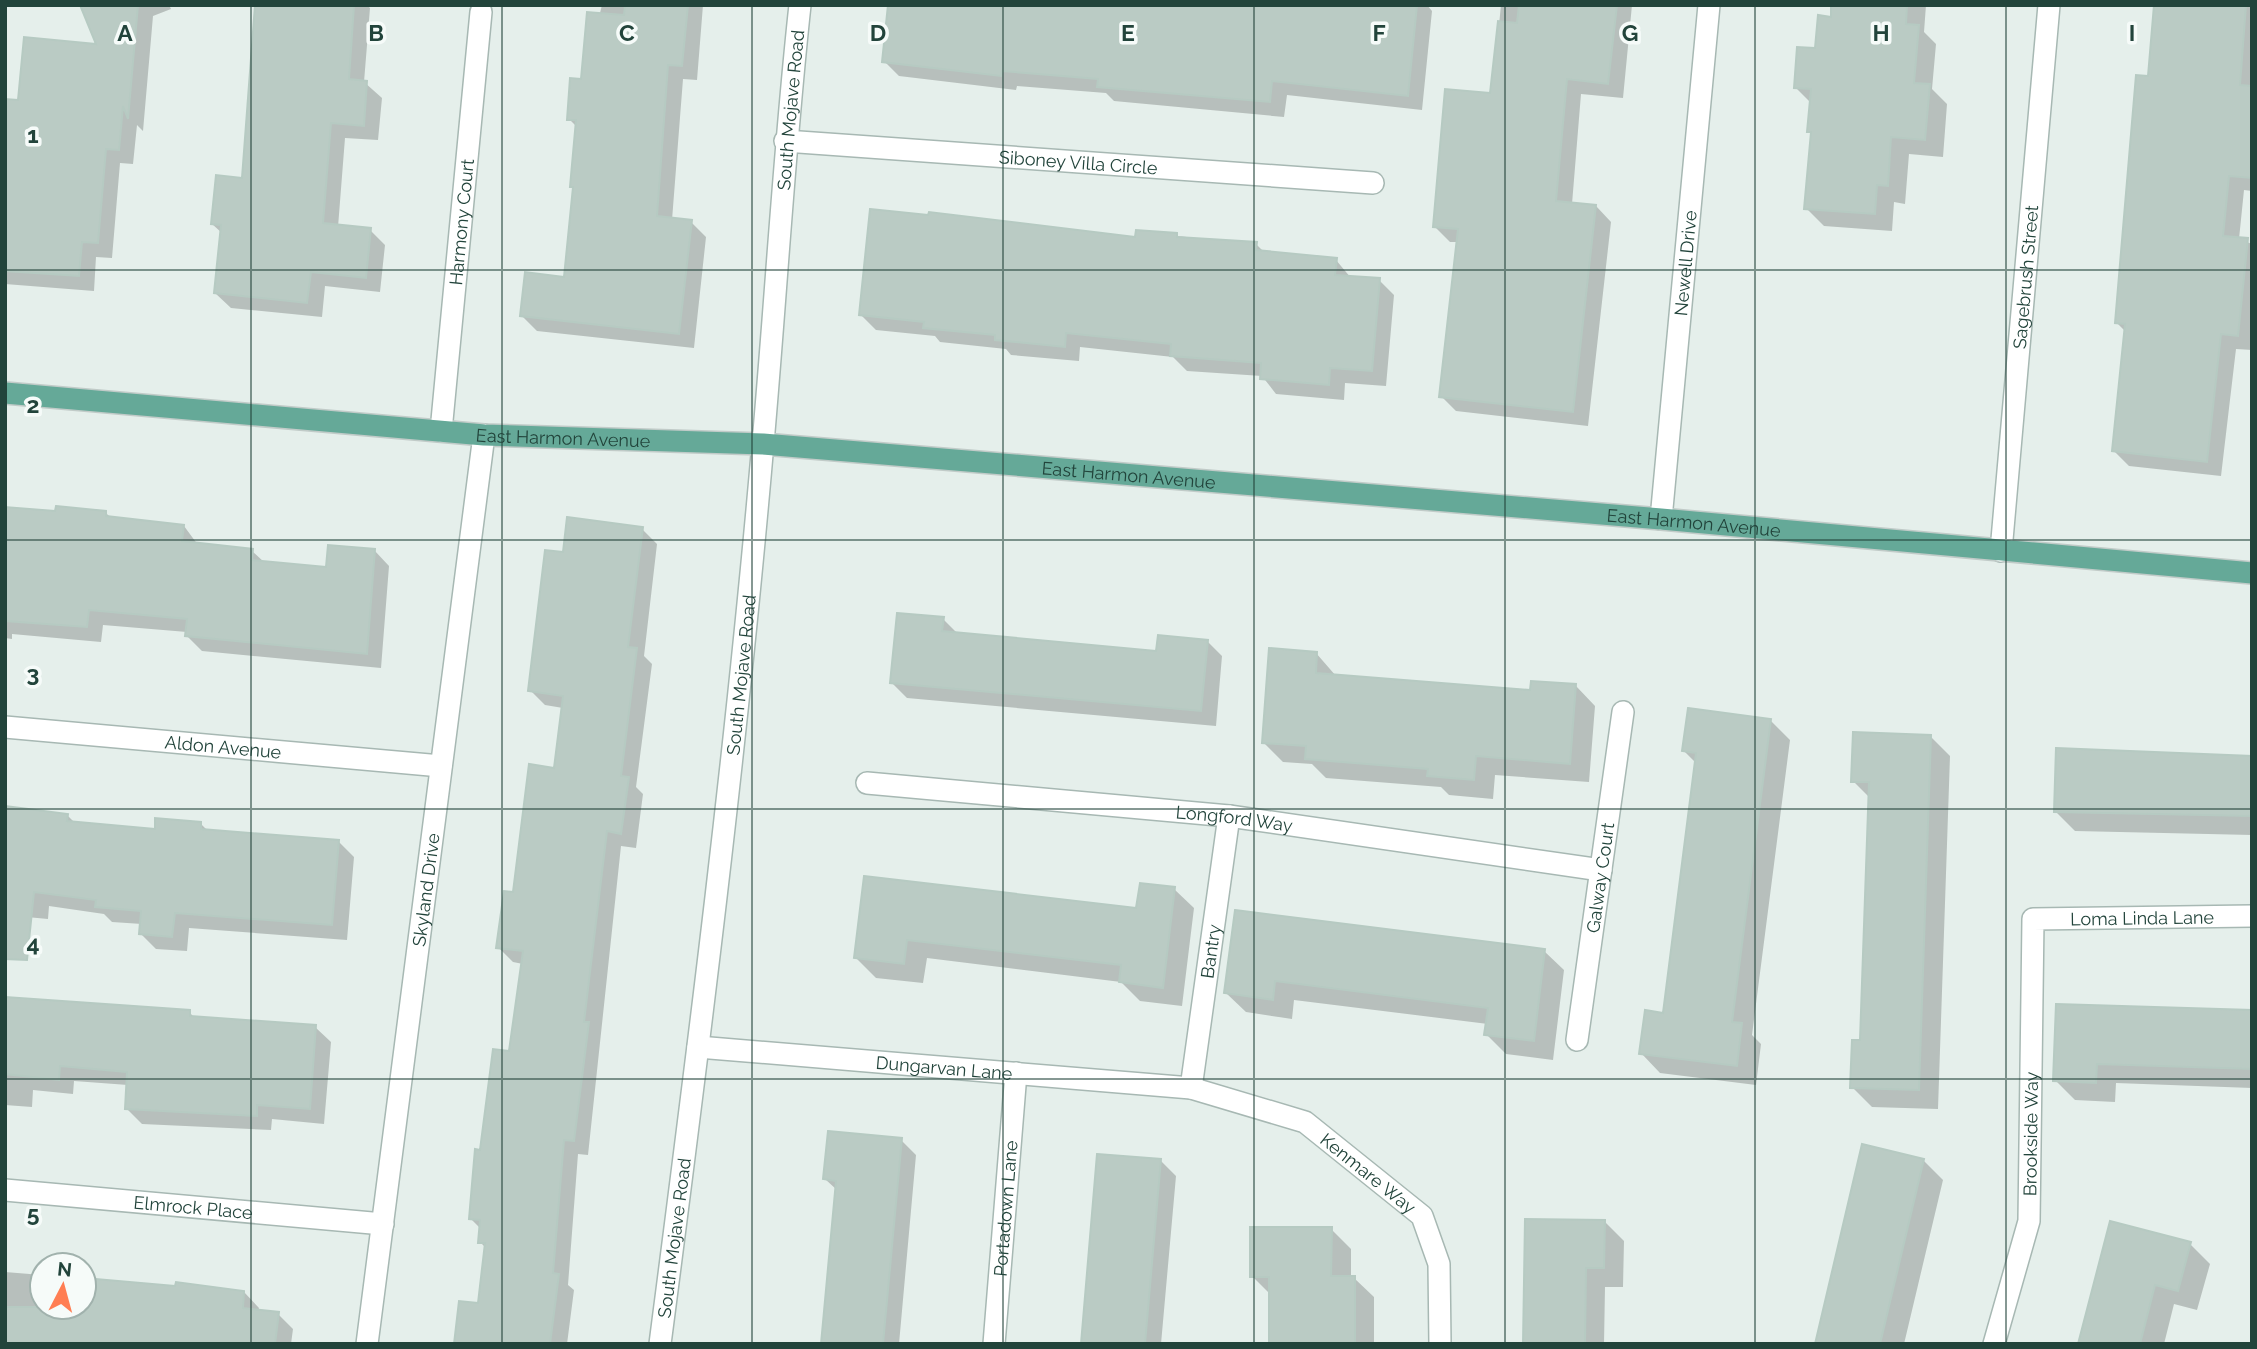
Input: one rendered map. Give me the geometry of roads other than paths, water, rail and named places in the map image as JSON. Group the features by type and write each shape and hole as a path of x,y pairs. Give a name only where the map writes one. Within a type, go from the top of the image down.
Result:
{"main road":[{"name":"East Harmon Avenue","path":"5,393 484,435 763,443 1661,519 2252,573"}],"street":[{"name":"South Mojave Road","path":"660,1344 698,1047 763,443 785,141 800,5"},
{"name":"Newell Drive","path":"1661,519 1709,5"},
{"name":"Sagebrush Street","path":"2001,551 2049,5"},
{"name":"Harmony Court","path":"441,431 481,12"},
{"name":"Siboney Villa Circle","path":"785,141 1373,183"},
{"name":"Skyland Drive","path":"367,1344 484,435"},
{"name":"Galway Court","path":"1577,1040 1623,712"},
{"name":"Aldon Avenue","path":"5,727 441,766"},
{"name":"Longford Way","path":"867,783 1229,816 1601,870"},
{"name":"Bantry","path":"1191,1088 1229,816"},
{"name":"Loma Linda Lane","path":"2033,919 2252,916"},
{"name":"Brookside Way","path":"1994,1344 2029,1221 2033,919"},
{"name":"Dungarvan Lane","path":"698,1047 1191,1088"},
{"name":"Portadown Lane","path":"994,1344 1016,1073"},
{"name":"Kenmare Way","path":"1191,1088 1305,1122 1422,1216 1439,1264 1440,1344"},
{"name":"Elmrock Place","path":"5,1190 383,1224"}]}
